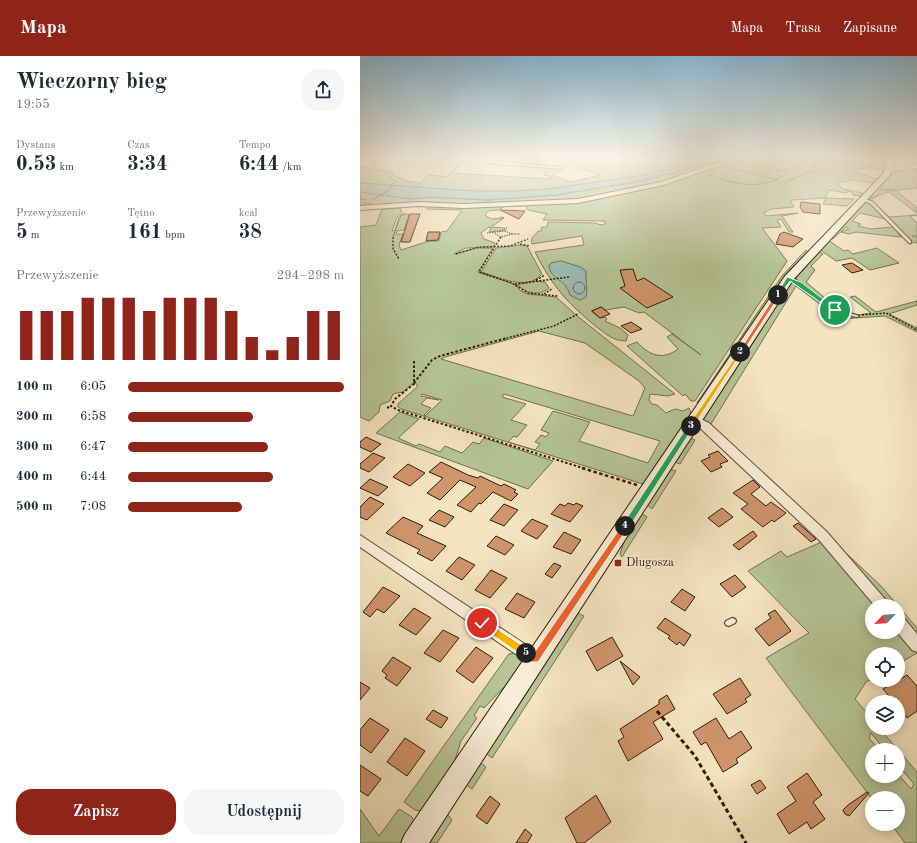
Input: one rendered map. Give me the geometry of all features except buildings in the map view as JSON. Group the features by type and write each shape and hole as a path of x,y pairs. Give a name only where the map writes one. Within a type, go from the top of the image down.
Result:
{"main road":[{"path":"414,843 789,278 867,195"}],"street":[{"path":"360,208 418,204 464,206 578,201 609,195"},
{"path":"695,419 705,426 823,536 878,599"},
{"path":"360,540 535,659"},
{"path":"905,630 917,645"}],"lane":[{"path":"863,199 872,203 910,242"},
{"path":"789,278 799,283 835,310 857,316"}],"path":[{"path":"399,259 393,251 393,238 399,217 406,212"},
{"path":"500,217 504,218"},
{"path":"505,231 507,227"},
{"path":"487,233 505,231 512,234"},
{"path":"494,233 501,237"},
{"path":"520,234 512,234 501,237 479,272 515,284 528,294 558,296"},
{"path":"456,254 478,247 495,247 518,244 528,240"},
{"path":"518,244 530,246"},
{"path":"535,281 545,275"},
{"path":"515,284 556,280 569,276"},
{"path":"543,294 553,288"},
{"path":"857,316 886,313 917,330"},
{"path":"387,408 391,406 395,399 414,384 432,360 440,356 554,326 578,314"},
{"path":"414,361 414,384"},
{"path":"391,406 405,412 650,489"},
{"path":"657,711 695,756 746,843"}],"green space":[{"path":"360,195 380,195 411,199 428,197 488,200 558,195 827,195 825,198 792,200 790,201 794,207 771,209 763,213 767,216 798,213 782,216 793,232 789,232 781,219 777,220 781,227 762,228 787,261 695,401 691,401 685,394 683,396 627,346 637,342 651,353 656,355 667,355 678,349 667,337 672,334 701,355 644,312 639,313 624,307 606,310 601,307 591,311 600,318 605,317 607,319 605,321 620,328 628,335 626,341 614,339 598,328 569,302 554,285 535,252 584,245 582,236 532,244 533,237 538,231 541,231 542,227 547,227 548,222 595,223 601,225 605,224 605,221 543,220 547,214 528,210 526,209 528,206 505,206 499,210 488,211 485,215 491,219 504,218 491,227 505,228 504,230 489,232 491,228 489,227 481,233 484,239 495,243 494,247 466,248 454,254 476,248 493,248 478,272 514,284 521,291 528,294 556,297 576,315 675,394 668,396 650,394 649,400 652,404 657,405 666,413 675,409 683,411 689,408 691,413 643,484 401,409 398,407 398,404 417,387 417,384 413,383 403,392 393,394 390,401 380,405 379,412 369,421 360,417 360,227 376,225 382,209 400,208 402,212 397,217 392,231 395,231 401,215 409,214 404,230 397,231 396,234 403,234 399,245 401,250 429,241 439,241 441,232 447,231 462,210 427,209 426,205 399,205 396,203 386,207 364,207 371,204 366,203 360,207","holes":["611,196 573,202 465,206 426,205 578,201","561,261 580,267 586,271 586,297 580,300 570,295 566,286 552,274 549,266 551,263","539,331 585,343 639,381 645,388 633,416 441,359","422,394 442,400 425,416 424,415 431,408 421,404 427,398 439,400 421,396","504,394 660,441 648,463 579,441 590,422 553,411 541,430 549,433 546,437 541,435 535,442 540,444 535,450 508,442 514,436 517,437 527,425 511,420 526,404 502,397"]},
{"path":"881,195 870,200 867,199"},
{"path":"893,195 901,195 917,208 917,213"},
{"path":"826,198 854,199 847,206 823,204"},
{"path":"865,201 870,203 886,219 860,213 852,221 861,224 858,226 871,229 893,227 901,237 856,232 849,234 841,232 849,229 846,227 833,239 831,238"},
{"path":"873,202 889,217 917,215 910,216 917,223 917,236 912,236 917,238 917,243 911,242"},
{"path":"828,240 844,251 848,250 853,254 877,248 899,263 870,270 852,258 836,261 819,249"},
{"path":"520,245 527,246 542,274 536,279 529,282 513,282 481,272 496,248"},
{"path":"806,250 808,252 785,277 697,403 782,276"},
{"path":"817,251 823,254 811,266 815,270 806,282 826,299 821,299 794,277"},
{"path":"534,281 545,282 549,288 545,291 533,293 517,285"},
{"path":"791,281 835,311 856,317 857,315 871,313 850,297 855,296 876,312 917,301 917,305 889,314 917,328 917,332 885,316 839,319 796,286 711,424 881,586 892,599 884,599 702,421"},
{"path":"400,412 419,419 398,438 416,446 419,444 440,452 445,446 462,453 473,442 479,444 484,438 553,461 528,489 376,433"},
{"path":"690,438 695,440 680,464 675,462"},
{"path":"670,469 676,471 652,509 647,505"},
{"path":"641,513 647,517 622,557 620,554 625,538"},
{"path":"824,541 875,599 865,599 865,639 905,638 917,649 917,653 905,660 905,647 865,647 865,684 855,699 865,711 865,735 870,735 869,738 873,743 865,743 865,783 905,782 911,789 914,784 905,773 905,758 917,772 917,843 905,843 896,831 905,831 905,791 866,791 766,658 809,633 748,571 781,551 787,557"},
{"path":"578,613 584,616 492,758 486,751"},
{"path":"905,614 917,628 917,635 905,622"},
{"path":"516,653 522,662 506,685 484,708 480,706 474,716 477,718 461,741 454,763 421,811 415,810 404,802 509,654"},
{"path":"873,735 885,735 892,743 879,743"},
{"path":"481,763 486,767 472,789 465,784 478,764"},
{"path":"360,809 379,836 399,809 412,817 414,823 400,843 360,843"},
{"path":"448,815 452,820 437,843 427,843 445,816"}],"water":[{"path":"380,195 558,195 488,200 428,197 411,199"},
{"path":"561,261 580,267 586,271 586,297 580,300 570,295 566,286 552,274 549,266 551,263"}],"place":[{"name":"Długosza","path":"618,563"}],"route":[{"path":"482,623 535,659 639,506 789,278 799,283 835,310"}]}
